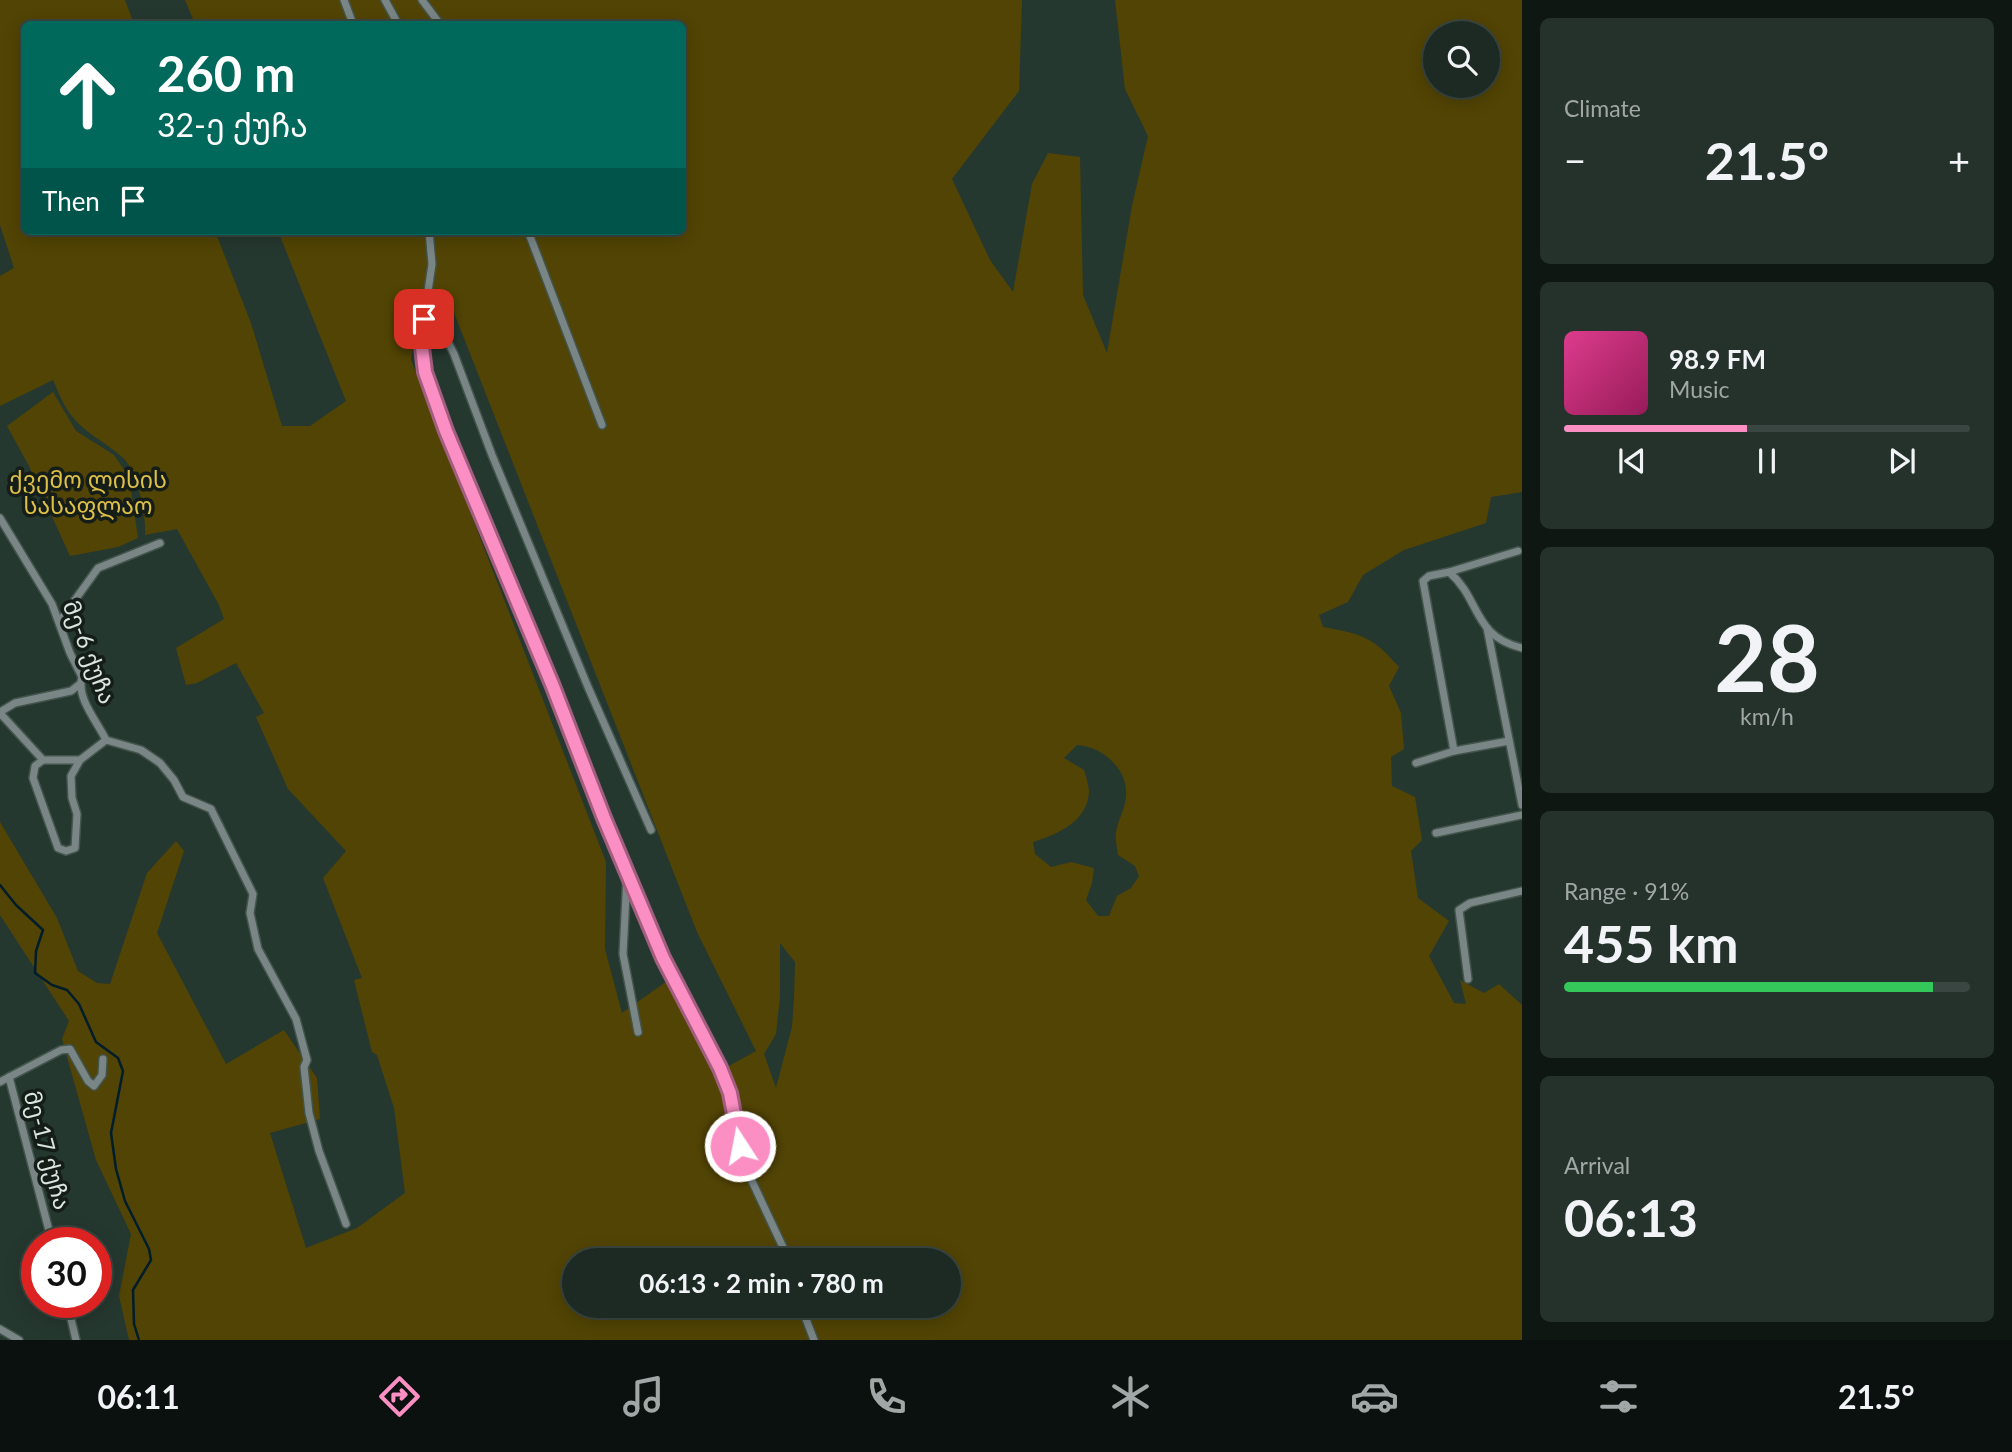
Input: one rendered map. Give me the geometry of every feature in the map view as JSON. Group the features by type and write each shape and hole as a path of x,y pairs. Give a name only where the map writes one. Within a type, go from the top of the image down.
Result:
{"street":[{"path":"344,0 352,21"},
{"path":"385,0 396,21"},
{"path":"422,0 438,21"},
{"path":"429,235 432,264 421,339 425,372 451,443 663,958 720,1068 730,1093 743,1162 783,1248"},
{"path":"530,235 602,425"},
{"path":"426,298 454,354 492,455 588,687 651,830"},
{"name":"მე-6 ქუჩა","path":"0,518 45,592 82,677 80,684 86,705 106,740 141,750 167,772 183,797 211,809 253,894 250,913 258,949 296,1019 307,1059 304,1068 309,1113 319,1151 346,1224"},
{"path":"59,622 99,568 160,543"},
{"path":"1454,751 1423,581 1429,576 1518,551"},
{"path":"1449,572 1458,579 1472,607 1487,628 1502,643 1522,648"},
{"path":"1487,628 1522,805"},
{"path":"43,760 0,713 15,703 71,691 80,684"},
{"path":"80,760 43,760 35,766 33,778 58,848 66,850 75,848 77,814 72,798 71,776 80,760 106,740"},
{"path":"1416,763 1454,751 1509,741"},
{"path":"1436,833 1522,816"},
{"path":"627,871 623,954 638,1032"},
{"path":"1468,979 1460,910 1470,903 1522,891"},
{"path":"9,1077 61,1050 69,1049 88,1081 94,1086 102,1075 103,1059"},
{"name":"მე-17 ქუჩა","path":"0,1082 9,1077 48,1227"},
{"path":"71,1318 76,1340"},
{"path":"806,1318 814,1340"},
{"path":"0,1329 19,1340"}],"green space":[{"path":"0,0 125,0 133,21 21,21 21,235 217,235 251,323 282,426 310,426 346,401 280,235 686,235 686,21 194,21 185,0 1022,0 1019,91 952,179 990,260 1013,292 1032,184 1048,153 1080,157 1083,295 1107,353 1132,206 1148,136 1125,89 1115,0 1522,0 1522,492 1491,497 1486,523 1404,550 1363,575 1348,602 1319,615 1323,627 1366,638 1382,649 1399,667 1389,686 1401,713 1404,749 1391,757 1392,786 1415,797 1422,840 1411,851 1418,898 1449,921 1429,956 1454,1003 1466,1004 1460,980 1484,993 1499,984 1522,1005 1522,1340 129,1340 119,1296 131,1234 96,1160 62,1039 69,1021 0,915 0,822 57,918 78,971 97,983 110,984 147,873 176,841 184,851 157,933 226,1064 284,1030 317,1078 320,1119 270,1133 306,1248 357,1228 405,1193 394,1108 377,1055 372,1052 354,980 362,978 323,878 346,851 288,789 256,717 264,713 236,663 197,683 186,685 176,648 224,619 177,529 145,535 140,493 128,463 76,421 53,380 0,406 0,276 14,268 0,225","holes":["449,300 697,932 756,1051 727,1067 677,974 622,1013 605,949 606,862 411,360 418,313","1077,745 1104,754 1123,776 1126,800 1116,832 1118,855 1135,866 1139,876 1131,888 1117,896 1109,916 1098,916 1086,900 1094,868 1071,862 1051,867 1035,854 1033,842 1061,831 1083,811 1089,790 1084,770 1064,758","780,943 795,962 794,999 792,1027 776,1088 764,1054 776,1034 780,997"]},
{"name":"ქვემო ლისის სასაფლაო","path":"53,392 76,431 114,455 129,477 138,538 118,547 70,556 29,466 7,426"}],"waterway":[{"path":"0,885 16,905 43,930 36,951 35,973 52,985 67,990 79,1004 96,1042 118,1058 123,1071 111,1133 116,1169 125,1201 149,1249 151,1260 133,1290 134,1324 139,1340"}],"route":[{"path":"424,319 421,339 425,372 446,431 663,958 720,1068 730,1093 740,1146"}]}
